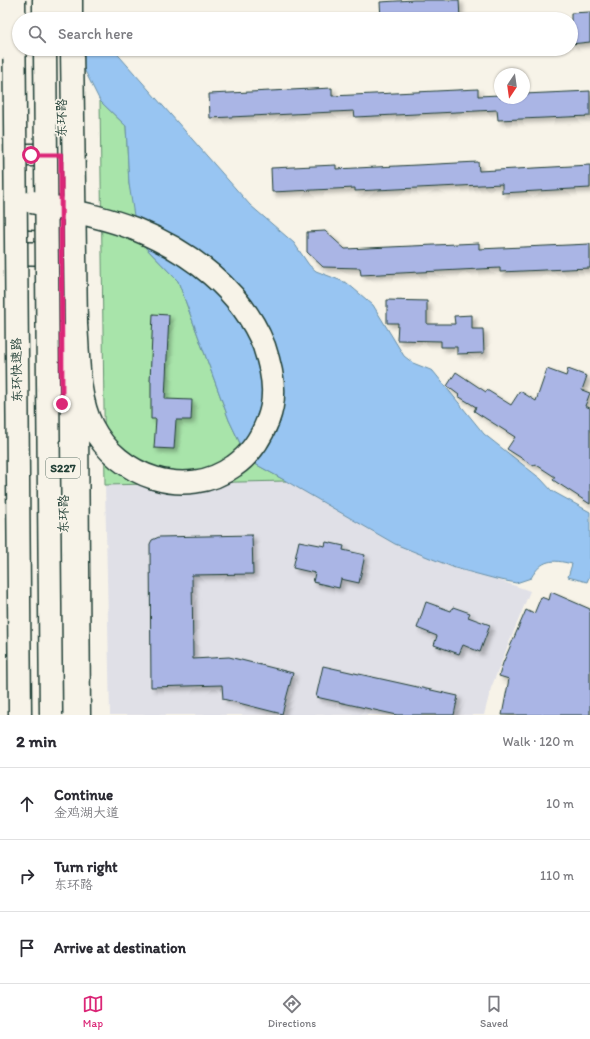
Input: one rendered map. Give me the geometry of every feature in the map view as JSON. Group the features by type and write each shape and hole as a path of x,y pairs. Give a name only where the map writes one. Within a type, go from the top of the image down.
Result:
{"main road":[{"path":"0,0 0,218 7,715"},
{"name":"东环快速路","path":"14,0 14,12"},
{"path":"44,0 44,12"},
{"path":"60,0 60,12"},
{"path":"71,0 71,12"},
{"name":"东环快速路","path":"14,56 20,715"},
{"path":"51,715 59,56"},
{"name":"东环路","path":"59,56 64,715"},
{"path":"0,194 68,210 74,212 75,212 90,216 104,219 133,228 149,235 188,256 209,273 234,298 245,312 261,340 270,366 273,393 271,409 264,431 249,452 238,463 215,477 198,482 170,482 150,477 135,471 111,453 96,434 86,411 80,383 76,325 74,222 74,214 74,212 74,199 73,167 73,144 72,112 72,57 69,56"},
{"path":"0,156 61,155"},
{"path":"0,218 61,220"},
{"path":"1,253 61,254"},
{"path":"62,358 77,419 79,715"}],"shaded area":[{"path":"286,481 333,508 455,568 496,579 530,591 491,688 484,715 110,715 105,485"}],"green space":[{"path":"100,101 126,126 129,184 144,246 178,281 229,420 248,460 286,481 105,485"}],"water":[{"path":"78,56 119,56 250,205 294,243 309,265 316,271 347,283 373,305 404,356 413,363 433,371 484,434 541,479 552,491 590,512 590,575 587,582 568,577 572,564 559,561 544,564 539,567 531,578 516,583 455,568 395,544 248,460 229,420 178,281 144,246 135,222 129,184 126,126 100,101"}],"building":[{"path":"459,0 460,12 381,12 380,2"},
{"path":"590,12 590,42 578,43 578,13"},
{"path":"332,88 332,96 478,89 478,96 494,95 494,104 530,104 530,94 590,91 590,116 498,120 497,110 355,117 354,111 210,118 209,94"},
{"path":"478,162 479,171 590,165 590,188 502,193 502,184 355,191 355,188 272,192 271,168 336,165 336,169"},
{"path":"325,231 345,249 479,243 479,249 590,244 590,268 500,272 500,268 361,275 360,268 323,267 307,252 307,232"},
{"path":"387,300 427,301 427,324 455,324 454,316 472,315 472,329 483,329 484,353 457,354 457,347 441,347 441,341 397,340 398,323 387,323"},
{"path":"153,314 169,315 165,399 192,400 191,420 176,420 174,449 154,448 156,419 151,419 150,381"},
{"path":"547,369 566,376 568,369 587,376 582,390 590,393 585,406 590,408 590,504 553,480 555,477 507,449 515,437 474,411 476,407 458,396 459,395 447,386 456,372 486,392 487,390 511,405 520,391 536,401"},
{"path":"252,535 253,574 192,575 193,659 229,657 293,673 282,714 223,699 222,685 151,687 150,544 152,540 159,537"},
{"path":"299,541 325,546 326,542 344,546 343,550 365,555 359,583 341,579 339,588 313,582 315,573 293,568"},
{"path":"551,592 590,609 590,715 502,715 509,679 499,676 503,663 526,610 534,614 541,597 549,600"},
{"path":"426,602 451,611 453,607 470,613 468,617 490,625 480,652 463,645 459,654 434,645 437,636 417,628"},
{"path":"323,666 458,696 454,715 397,715 316,697"}],"route":[{"path":"31,155 61,155 62,404"}]}
